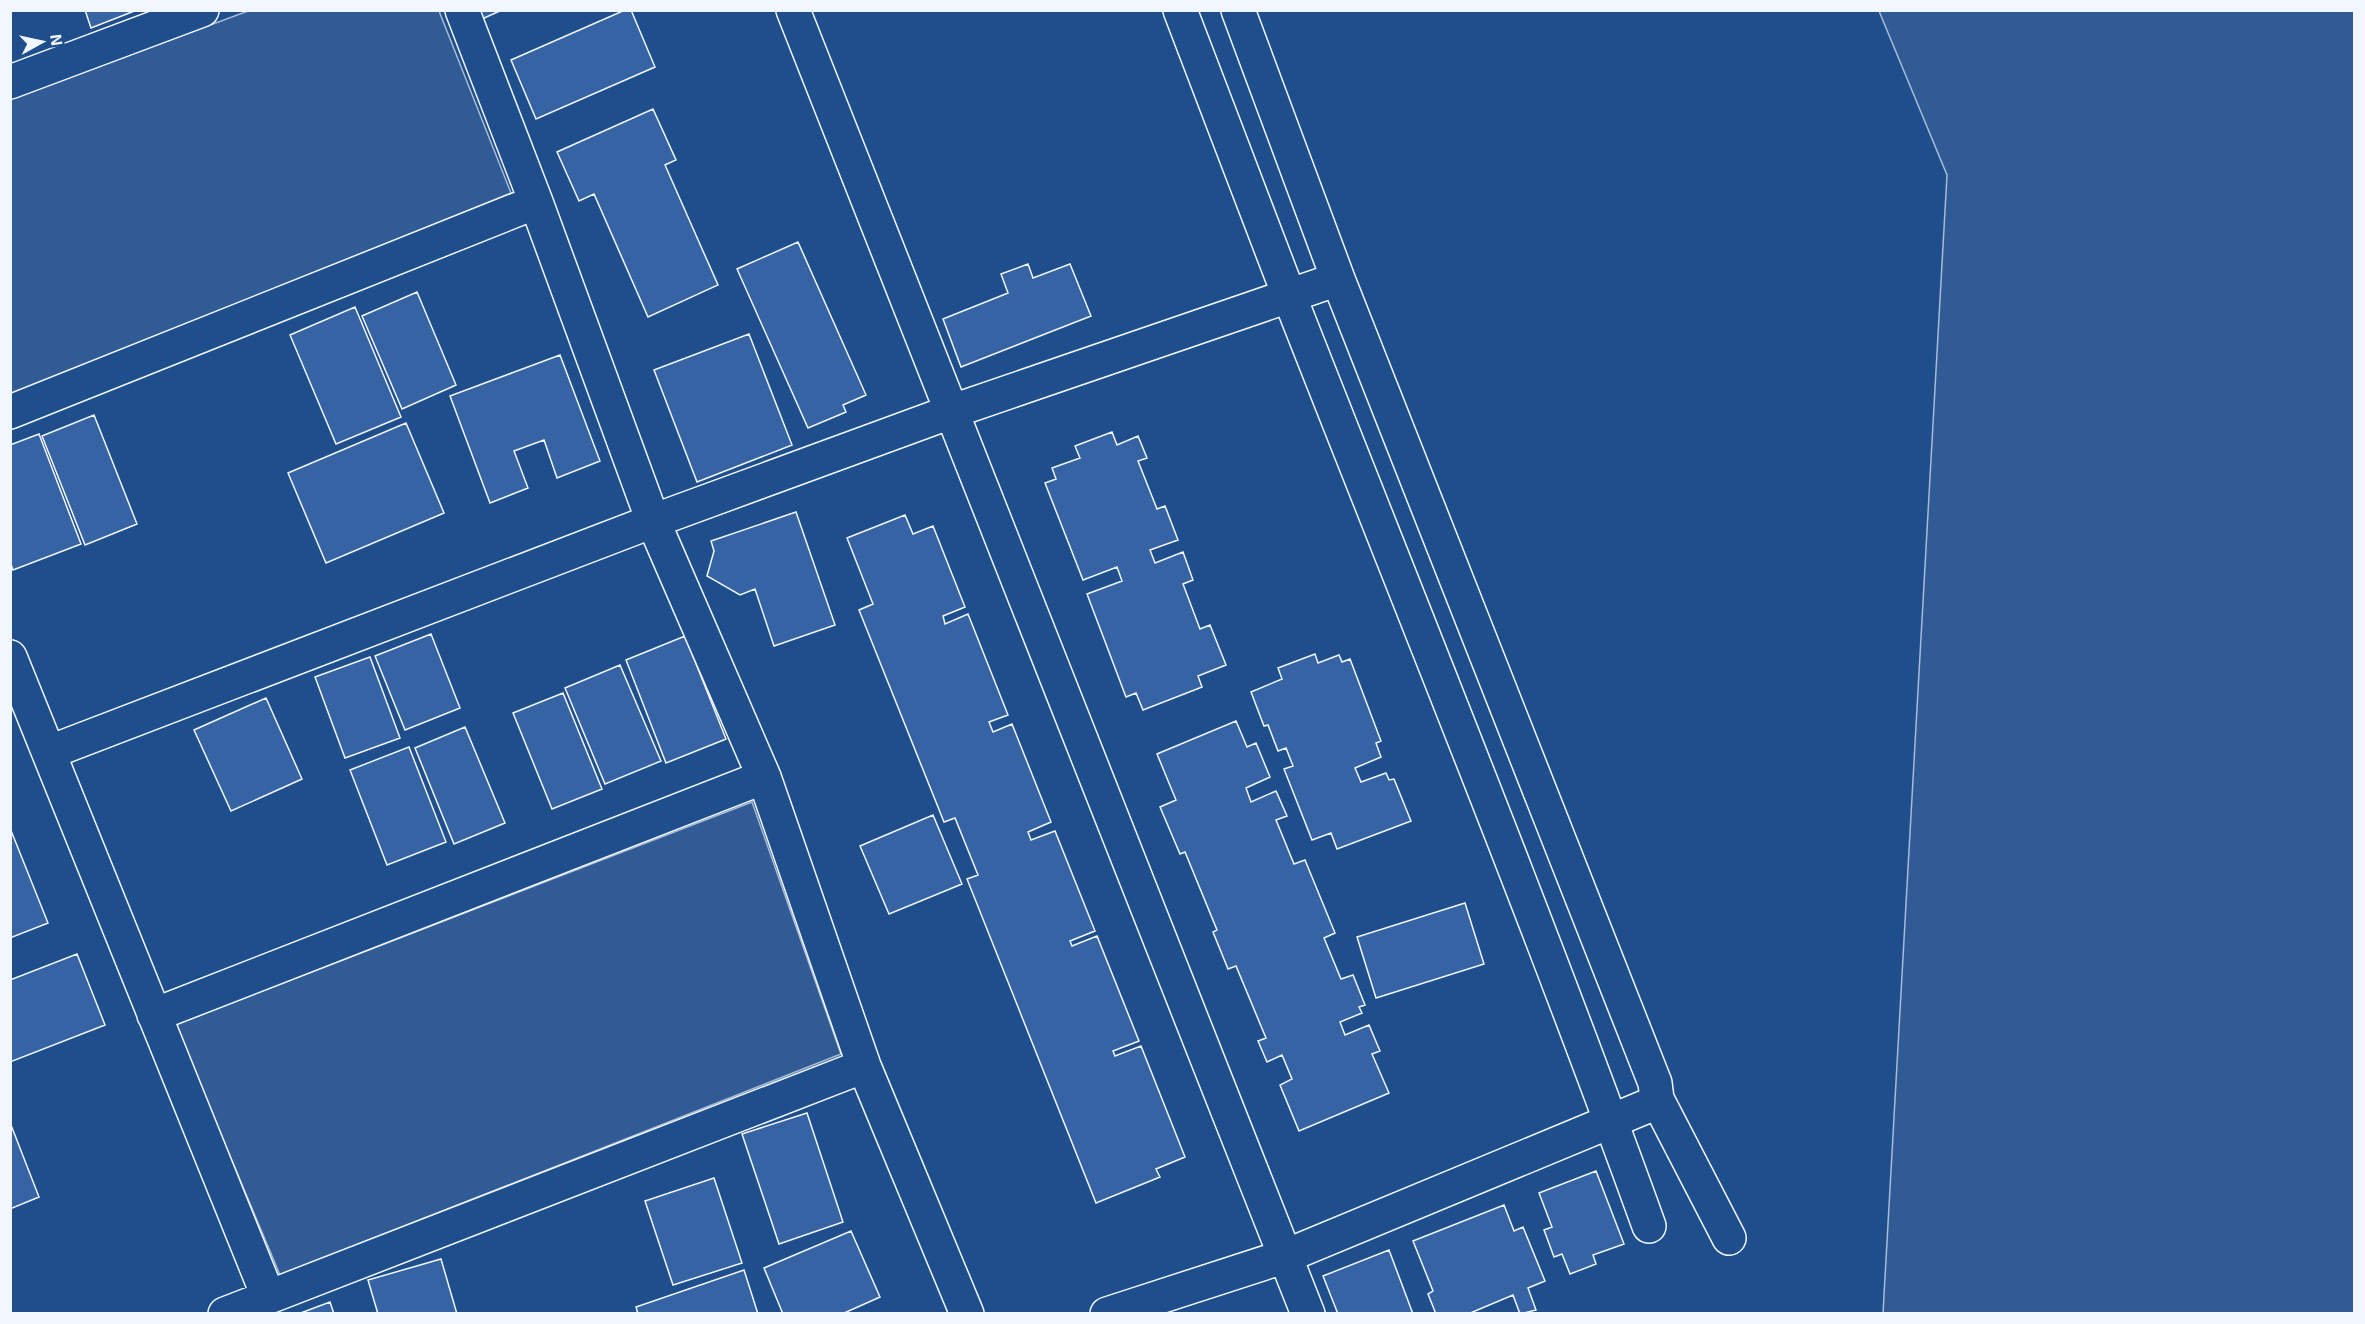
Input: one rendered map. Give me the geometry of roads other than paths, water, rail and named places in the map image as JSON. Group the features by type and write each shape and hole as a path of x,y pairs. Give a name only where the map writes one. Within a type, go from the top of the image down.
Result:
{"street":[{"path":"10,82 202,10"},
{"path":"462,10 536,202 653,521 764,777 864,1066 967,1314"},
{"path":"794,10 1308,1314"},
{"path":"1180,10 1289,296 1423,632 1611,1121 1648,1226"},
{"path":"1238,10 1338,279 1655,1083 1658,1099 1729,1238"},
{"path":"10,412 536,202"},
{"path":"50,752 653,521 953,411 1338,279"},
{"path":"10,657 268,1296"},
{"path":"154,1015 764,777"},
{"path":"225,1314 864,1066"},
{"path":"1107,1314 1287,1256 1650,1105 1658,1099"}]}
